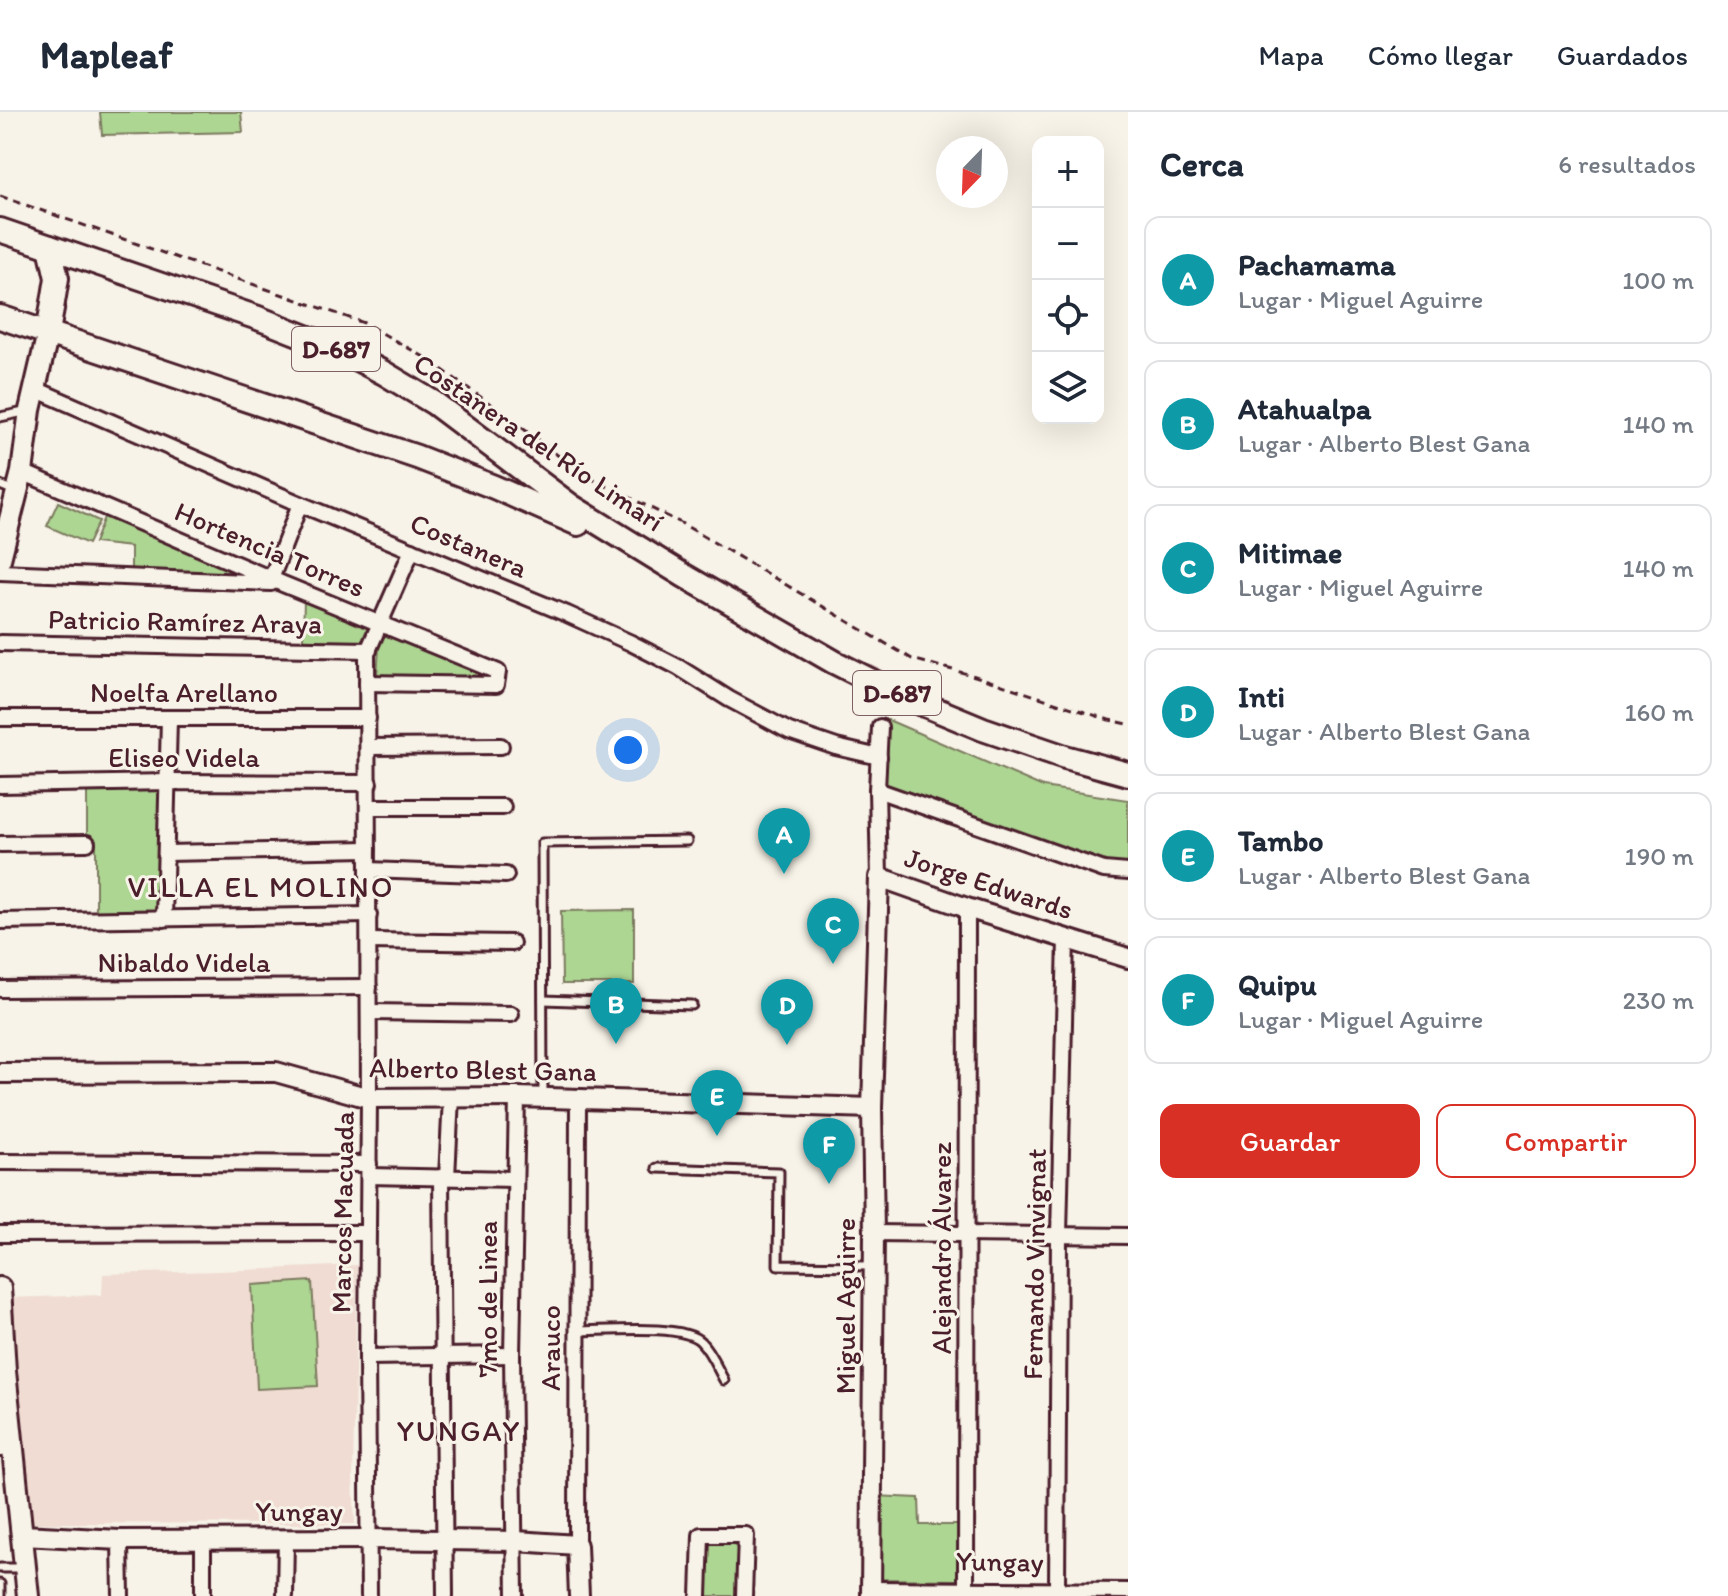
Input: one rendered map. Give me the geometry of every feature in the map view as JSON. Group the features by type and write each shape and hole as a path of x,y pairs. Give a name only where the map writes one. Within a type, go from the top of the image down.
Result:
{"highway":[{"name":"Costanera del Río Limarí","path":"0,230 290,330 367,364 455,419 562,500 683,575 834,662 939,712 1027,745 1128,774"},
{"path":"48,333 57,278 50,247"},
{"name":"Costanera del Río Limarí","path":"0,317 417,457 553,513 683,575"}],"main road":[{"path":"0,559 13,483 48,333"},
{"path":"0,1288 5,1371 28,1596"},
{"path":"1,1447 5,1371"}],"street":[{"name":"Costanera","path":"35,389 631,643 789,731 879,757"},
{"name":"Hortencia Torres","path":"13,483 277,581 498,672 496,685 367,683"},
{"path":"0,572 277,581 300,504"},
{"name":"Marcos Macuada","path":"369,1596 367,653 412,550"},
{"name":"Patricio Ramírez Araya","path":"0,643 369,650"},
{"name":"Noelfa Arellano","path":"0,718 368,718"},
{"path":"164,919 169,718"},
{"name":"Miguel Aguirre","path":"871,1592 872,1108 880,727"},
{"path":"368,747 501,746"},
{"name":"Eliseo Videla","path":"0,785 369,783"},
{"path":"877,790 1104,870 1128,872"},
{"path":"368,807 503,807"},
{"path":"0,844 87,843"},
{"path":"166,853 368,849"},
{"path":"368,870 506,875"},
{"name":"Jorge Edwards","path":"879,877 1128,958"},
{"name":"Alejandro Álvarez","path":"966,1589 967,908"},
{"path":"0,921 369,915"},
{"name":"Fernando Vinvignat","path":"1057,1590 1059,1235 1066,938"},
{"path":"369,941 512,943"},
{"name":"Nibaldo Videla","path":"0,989 369,987"},
{"path":"369,1012 511,1014"},
{"name":"Alberto Blest Gana","path":"0,1073 276,1072 369,1098 517,1097 872,1108"},
{"path":"445,1596 444,1177 451,1097"},
{"name":"7mo de Linea","path":"515,1596 512,1355 517,1097"},
{"name":"Arauco","path":"578,1099 579,1596"},
{"path":"0,1162 369,1170 514,1179"},
{"path":"0,1234 367,1233"},
{"path":"874,1233 1128,1236"},
{"path":"367,1357 512,1355"},
{"name":"Yungay","path":"22,1535 120,1540 368,1539 577,1545"},
{"path":"699,1596 701,1535 746,1535 744,1596"},
{"path":"203,1539 203,1596"},
{"path":"285,1596 286,1539"},
{"path":"120,1540 121,1596"},
{"name":"Yungay","path":"871,1592 966,1589 1128,1591"}],"lane":[{"path":"0,417 30,410"},
{"path":"543,1098 542,843 687,841"},
{"path":"543,1000 692,1005"},
{"path":"657,1168 779,1172 778,1265 873,1266"},
{"path":"578,1331 674,1330 691,1335 701,1341 724,1380"},
{"path":"0,1568 25,1568"},
{"path":"0,1584 0,1596"}],"path":[{"path":"0,196 364,323 426,358 582,474 681,523 912,659 1128,724"}],"shaded area":[{"path":"357,1265 355,1524 32,1523 7,1298 102,1295 103,1274"}],"green space":[{"path":"100,112 241,112 243,132 102,135"},
{"path":"58,502 99,521 88,544 47,526"},
{"path":"106,512 249,573 131,572 131,547 94,543"},
{"path":"304,597 369,624 360,646 303,644"},
{"path":"387,631 490,673 489,681 377,677 379,648"},
{"path":"886,719 1043,787 1128,800 1128,867 1106,863 994,826 882,783"},
{"path":"87,786 162,788 160,913 96,914 96,840 87,839"},
{"path":"634,910 634,984 562,984 561,911"},
{"path":"312,1281 318,1386 257,1389 252,1285"},
{"path":"874,1496 919,1498 920,1525 959,1525 959,1580 871,1579"},
{"path":"714,1539 729,1539 738,1551 740,1596 705,1596 708,1547"}],"place":[{"name":"Pachamama","path":"784,874"},
{"name":"Mitimae","path":"833,964"},
{"name":"Atahualpa","path":"616,1044"},
{"name":"Inti","path":"787,1045"},
{"name":"Tambo","path":"717,1136"},
{"name":"Quipu","path":"829,1184"}],"district":[{"name":"VILLA EL MOLINO","path":"261,887"},
{"name":"YUNGAY","path":"459,1431"}]}
